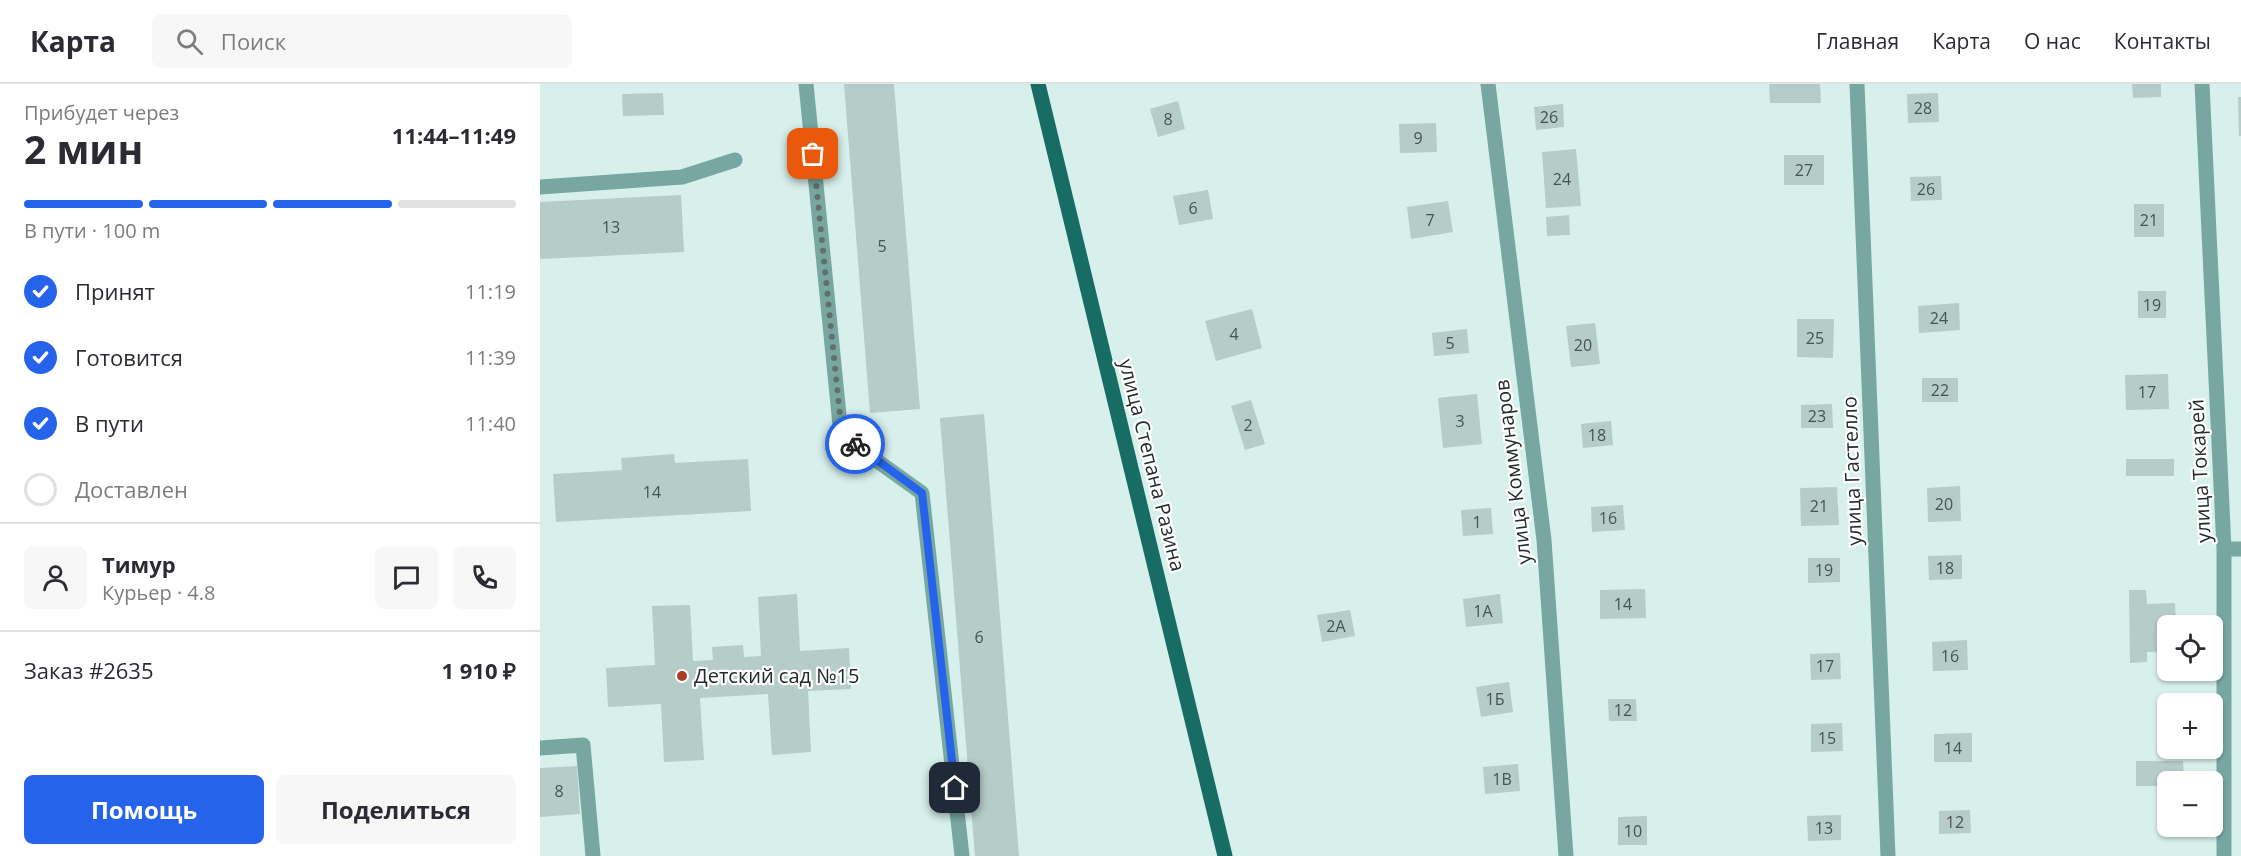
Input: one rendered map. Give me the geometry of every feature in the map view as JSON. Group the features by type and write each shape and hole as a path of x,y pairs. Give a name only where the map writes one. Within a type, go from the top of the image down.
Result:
{"main road":[{"name":"улица Степана Разина","path":"1038,84 1225,856"}],"street":[{"path":"806,84 842,435 922,493 962,856"},
{"name":"улица Коммунаров","path":"1488,84 1544,540 1566,856"},
{"name":"улица Гастелло","path":"1857,84 1888,856"},
{"name":"улица Токарей","path":"2202,84 2224,549 2224,856"},
{"path":"540,187 682,177 735,160"},
{"path":"2224,549 2241,549"},
{"path":"540,748 583,745 593,856"}],"building":[{"path":"844,84 894,84 920,409 870,413"},
{"path":"1769,84 1820,84 1821,103 1770,103"},
{"path":"2132,84 2161,84 2161,97 2133,98"},
{"path":"663,93 664,115 623,116 622,94"},
{"path":"1938,93 1939,122 1908,123 1907,94"},
{"path":"2238,97 2241,97 2241,136 2239,136"},
{"path":"1178,101 1185,129 1158,137 1150,109"},
{"path":"1563,104 1564,127 1536,130 1534,107"},
{"path":"1436,123 1437,152 1400,153 1399,124"},
{"path":"1576,149 1581,206 1546,208 1542,152"},
{"path":"1784,155 1824,155 1824,185 1784,185"},
{"path":"1941,176 1942,200 1911,201 1910,177"},
{"path":"1208,190 1213,219 1179,225 1173,196"},
{"path":"681,195 684,252 540,259 540,202"},
{"path":"1448,201 1453,232 1411,239 1407,207"},
{"path":"2134,204 2164,204 2164,237 2134,237"},
{"path":"1569,215 1570,235 1547,236 1546,217"},
{"path":"2138,291 2166,291 2166,318 2138,318"},
{"path":"1959,303 1960,330 1919,333 1918,306"},
{"path":"1252,309 1262,348 1216,361 1205,321"},
{"path":"1797,319 1834,319 1833,358 1797,357"},
{"path":"1595,323 1600,364 1571,367 1566,326"},
{"path":"1467,329 1469,353 1434,356 1432,333"},
{"path":"2168,374 2169,409 2126,410 2125,375"},
{"path":"1922,378 1958,378 1958,402 1922,402"},
{"path":"1477,394 1482,444 1443,448 1438,398"},
{"path":"1251,400 1265,444 1245,450 1231,406"},
{"path":"1832,404 1833,428 1801,428 1801,405"},
{"path":"984,414 1019,856 975,856 940,418"},
{"path":"1611,421 1613,445 1583,448 1581,424"},
{"path":"674,454 675,463 748,459 751,511 556,522 553,474 622,470 621,458"},
{"path":"2126,459 2174,459 2174,476 2126,476"},
{"path":"1960,486 1961,521 1928,522 1927,488"},
{"path":"1837,487 1839,525 1801,526 1800,488"},
{"path":"1623,505 1625,530 1592,532 1591,507"},
{"path":"1491,508 1493,534 1463,536 1461,510"},
{"path":"1962,555 1962,579 1929,580 1928,556"},
{"path":"1808,558 1840,558 1840,582 1808,583"},
{"path":"1645,589 1646,618 1600,619 1600,590"},
{"path":"2129,590 2146,590 2147,604 2175,603 2176,615 2157,615 2157,652 2147,652 2147,662 2130,663"},
{"path":"797,594 800,651 849,648 851,689 808,691 811,752 772,755 768,694 700,698 704,760 664,762 661,704 608,707 606,668 655,665 652,606 690,605 693,661 713,660 712,647 743,645 744,657 761,656 758,597"},
{"path":"1500,594 1503,623 1466,627 1463,599"},
{"path":"1350,610 1355,636 1322,642 1317,615"},
{"path":"1967,640 1968,670 1933,671 1932,642"},
{"path":"1840,653 1841,679 1811,680 1810,654"},
{"path":"1509,682 1513,712 1481,717 1476,687"},
{"path":"1608,699 1636,699 1637,721 1609,721"},
{"path":"1842,723 1843,751 1811,752 1811,724"},
{"path":"1972,733 1972,762 1934,762 1934,734"},
{"path":"2136,761 2183,761 2183,771 2157,771 2157,786 2136,786"},
{"path":"1518,764 1520,791 1485,794 1483,767"},
{"path":"577,766 580,814 540,817 540,768"},
{"path":"1970,810 1971,833 1939,834 1939,811"},
{"path":"1841,815 1841,840 1808,841 1807,816"},
{"path":"1647,816 1647,845 1618,845 1618,817"}],"way so far":[{"path":"813,154 842,435 855,444"}],"place":[{"name":"Детский сад №15","path":"682,676"}],"route":[{"path":"855,444 922,493 955,788"}]}
